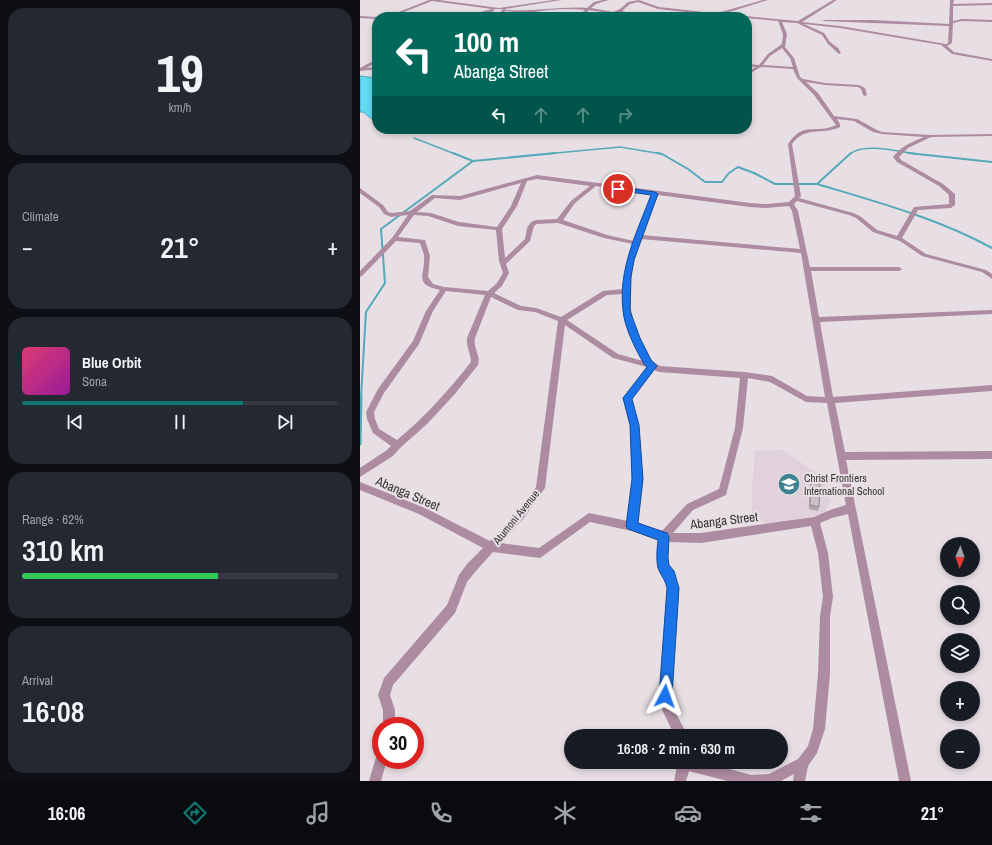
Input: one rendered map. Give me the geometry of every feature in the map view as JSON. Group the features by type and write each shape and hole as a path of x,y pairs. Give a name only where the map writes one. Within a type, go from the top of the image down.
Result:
{"street":[{"path":"401,12 432,0 525,12 552,9 590,8 608,12"},
{"path":"459,3 466,0"},
{"path":"486,12 559,0"},
{"path":"585,12 597,2 607,0"},
{"path":"618,11 637,0 658,8 693,12"},
{"path":"730,12 766,0"},
{"path":"799,22 835,0"},
{"path":"943,45 950,43 952,0"},
{"path":"951,5 992,4"},
{"path":"360,17 372,18"},
{"path":"752,18 799,22 873,21 951,23 962,20 992,21"},
{"path":"752,22 778,21"},
{"path":"778,21 784,34 783,45 785,50 792,58 800,80 816,94 838,124 838,126 834,129 803,131 794,138 790,144 798,192 794,201 794,211 804,251 830,400 905,781"},
{"path":"799,22 851,29 943,45 954,52 992,60"},
{"path":"799,22 825,36 839,53"},
{"path":"752,71 760,66 769,55 783,45"},
{"path":"360,70 372,63"},
{"path":"752,65 795,68"},
{"path":"360,70 372,69"},
{"path":"800,80 825,84 859,86 863,88 865,95"},
{"path":"832,117 855,120 882,133 930,136 992,135"},
{"path":"898,239 916,208 945,208 952,205 952,194 941,185 899,161 896,157 898,153 930,136"},
{"path":"360,275 394,239 412,213 434,196 460,198 495,190 537,177 655,194 750,205 766,206 794,201 851,214 858,217 875,231 898,239 924,255 984,271 992,277"},
{"path":"360,473 390,453 424,422 475,363 476,358 470,343 489,293 500,284 506,273 502,263 499,229 514,206 525,180"},
{"path":"559,221 573,202 594,185"},
{"path":"361,193 381,206 386,213 391,215 412,213 429,214 458,224 499,229"},
{"path":"655,194 630,260 626,311 647,362 653,366 659,369 744,375 772,379 806,399 830,400 992,388"},
{"path":"502,263 528,240 530,227 534,223 559,221 606,237 804,251"},
{"path":"394,239 423,241 427,256 425,277 426,282 431,286 444,289 489,293 520,308 536,310 562,320 616,356 653,366"},
{"path":"807,269 899,269"},
{"path":"397,445 376,431 370,412 384,385 416,342 430,311 444,289"},
{"path":"562,320 605,293 627,291"},
{"path":"816,320 992,312"},
{"name":"Atumoni Avenue","path":"389,717 389,710 384,695 388,682 450,608 463,579 471,568 521,515 540,488 562,320"},
{"path":"632,526 637,479 634,425 627,398 653,366"},
{"path":"678,729 669,712 665,696 673,588 670,575 664,568 662,558 663,537 690,507 723,492 738,428 744,375"},
{"path":"842,456 992,455"},
{"name":"Abanga Street","path":"360,486 422,511 492,547 540,553 589,517 632,526 663,537 701,538 815,521 830,514 852,508"},
{"path":"799,781 802,763 812,749 819,729 824,674 825,616 828,598 823,553 815,521"},
{"path":"709,769 751,781 770,780 802,763"},
{"path":"375,781 378,769"},
{"path":"680,781 683,769"}],"shaded area":[{"name":"Christ Frontiers International School","path":"783,450 823,478 831,501 824,514 768,525 752,516 752,489 755,451"}],"water":[{"path":"360,76 372,77 372,119 363,112 360,112"}],"building":[{"path":"811,483 820,484 819,507 810,505"}],"waterway":[{"path":"414,138 455,154"},
{"path":"545,154 620,147 662,154"},
{"path":"850,154 856,150 872,148 916,154"},
{"path":"453,153 473,161"},
{"path":"473,161 556,153"},
{"path":"657,153 662,154"},
{"path":"817,184 851,153"},
{"path":"908,153 916,154"},
{"path":"662,154 688,169 705,182 722,182 729,173 738,167 754,173 775,184 817,184"},
{"path":"916,154 992,162"},
{"path":"361,397 366,312 385,283 381,229 473,161"},
{"path":"817,184 928,219 971,237 992,248"},
{"path":"360,444 361,396"}],"place":[{"name":"Christ Frontiers International School","path":"789,484"}],"route":[{"path":"618,189 655,194 630,260 627,277 626,311 647,362 653,366 627,398 634,425 637,479 632,526 663,537 662,558 664,568 670,575 673,588 665,696"}]}
